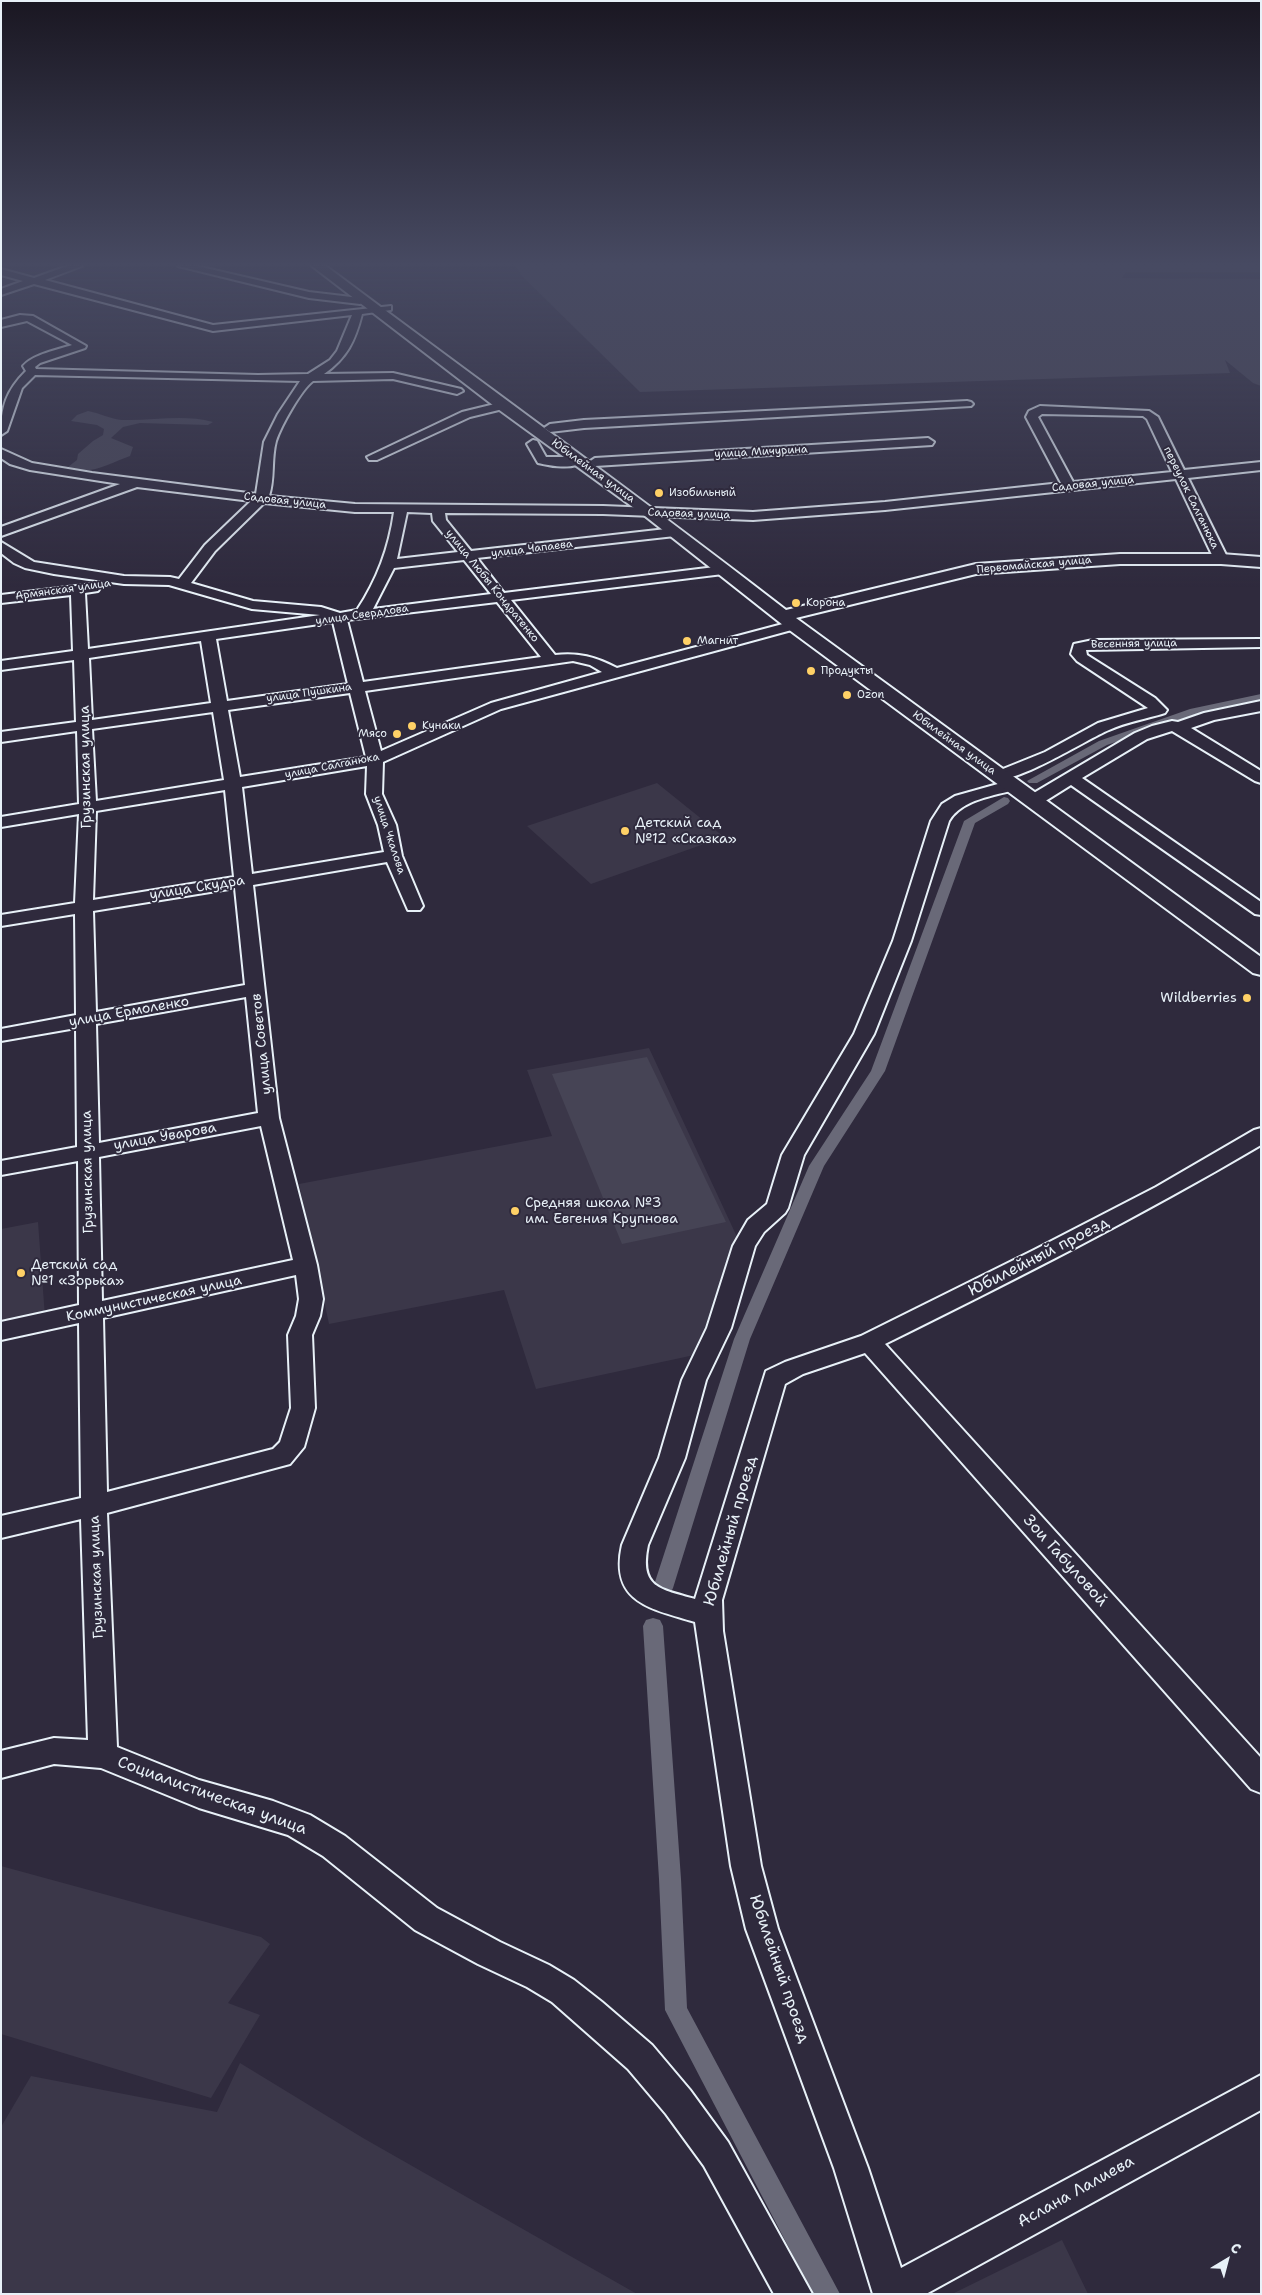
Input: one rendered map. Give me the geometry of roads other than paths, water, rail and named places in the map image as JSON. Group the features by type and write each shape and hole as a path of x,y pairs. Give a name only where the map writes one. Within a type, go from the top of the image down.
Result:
{"main road":[{"name":"Юбилейная улица","path":"466,373 503,406 651,513 789,621 1261,968"},
{"name":"Юбилейная улица","path":"467,373 550,428 595,462 651,513"},
{"name":"Первомайская улица","path":"789,621 976,569 1120,559 1221,559 1261,562"}],"street":[{"path":"1,432 17,387 31,373"},
{"path":"62,373 169,377 393,376 457,391"},
{"path":"183,583 210,548 261,499 265,488 270,442 284,414 306,380 316,373"},
{"path":"1,391 12,398"},
{"path":"550,428 584,424 967,404"},
{"path":"373,457 466,414 503,406"},
{"name":"переулок Салганюка","path":"1069,486 1032,417 1033,413 1040,410 1145,414 1152,417 1178,475 1221,559"},
{"name":"улица Мичурина","path":"595,462 928,442"},
{"path":"533,444 542,460 559,462 578,461"},
{"name":"Садовая улица","path":"1,453 14,461 30,466 137,483 261,499 355,508 602,510 754,516 780,515 1261,466"},
{"path":"1,472 30,466"},
{"path":"1,532 137,483"},
{"path":"362,614 376,594 389,564 399,534 401,509"},
{"name":"улица Любы Кондратенко","path":"438,509 440,521 551,660"},
{"name":"улица Чапаева","path":"389,564 675,532"},
{"path":"1,546 19,560 30,565 124,580 183,583 252,605 321,611 339,617"},
{"name":"улица Свердлова","path":"1,666 339,617 724,570"},
{"name":"Армянская улица","path":"1,599 78,590 109,585 124,580"},
{"name":"Грузинская улица","path":"78,590 83,655 88,808 84,907 94,1506 103,1755"},
{"name":"улица Чкалова","path":"339,617 375,760 374,794 387,825 393,856 414,906"},
{"name":"улица Салганюка","path":"1,822 375,760 496,706 789,621"},
{"name":"улица Советов","path":"94,1506 281,1457 291,1447 303,1408 300,1335 308,1316 311,1299 306,1265 269,1118 233,784 208,636"},
{"name":"Весенняя улица","path":"1005,780 1104,726 1159,710 1150,701 1082,658 1078,654 1079,647 1093,644 1261,643"},
{"name":"улица Пушкина","path":"1,737 573,657 585,658 615,673"},
{"path":"1179,727 1210,716 1261,706"},
{"path":"1033,801 1141,736 1172,726 1179,727 1261,778"},
{"path":"1071,778 1261,910"},
{"path":"707,1614 659,1600 647,1594 638,1584 633,1573 632,1560 636,1545 672,1458 694,1380 719,1328 744,1246 756,1226 777,1208 793,1155 864,1034 902,941 940,821 948,808 1005,780"},
{"name":"улица Скудра","path":"1,921 393,856"},
{"name":"улица Ермоленко","path":"1,1034 256,989"},
{"name":"улица Уварова","path":"1,1168 269,1118"},
{"name":"Юбилейный проезд","path":"891,2293 851,2168 762,1929 746,1866 707,1614 708,1600 775,1378 794,1368 869,1342 1098,1227 1164,1192 1261,1135"},
{"name":"Коммунистическая улица","path":"1,1331 306,1265"},
{"name":"Зои Габуловой","path":"869,1342 1261,1779"},
{"path":"1,1527 94,1506"},
{"name":"Социалистическая улица","path":"1,1765 54,1751 103,1755 129,1768 199,1794 273,1815 300,1825 334,1846 426,1919 489,1953 538,1976 563,1991 591,2013 640,2057 689,2117 716,2154 794,2294"},
{"name":"Аслана Лалиева","path":"891,2293 1261,2092"}],"waterway":[{"path":"1033,781 1103,743 1194,711 1261,697"},
{"path":"663,1588 742,1339 817,1166 878,1071 970,821 1004,801"},
{"path":"653,1626 670,1879 676,2010 827,2294"}],"place":[{"name":"Изобильный","path":"659,493"},
{"name":"Корона","path":"796,603"},
{"name":"Магнит","path":"687,641"},
{"name":"Продукты","path":"811,671"},
{"name":"Ozon","path":"847,695"},
{"name":"Кунаки","path":"412,726"},
{"name":"Мясо","path":"397,734"},
{"name":"Детский сад №12 «Сказка»","path":"625,831"},
{"name":"Wildberries","path":"1247,998"},
{"name":"Средняя школа №3 им. Евгения Крупнова","path":"515,1211"},
{"name":"Детский сад №1 «Зорька»","path":"21,1273"}]}
